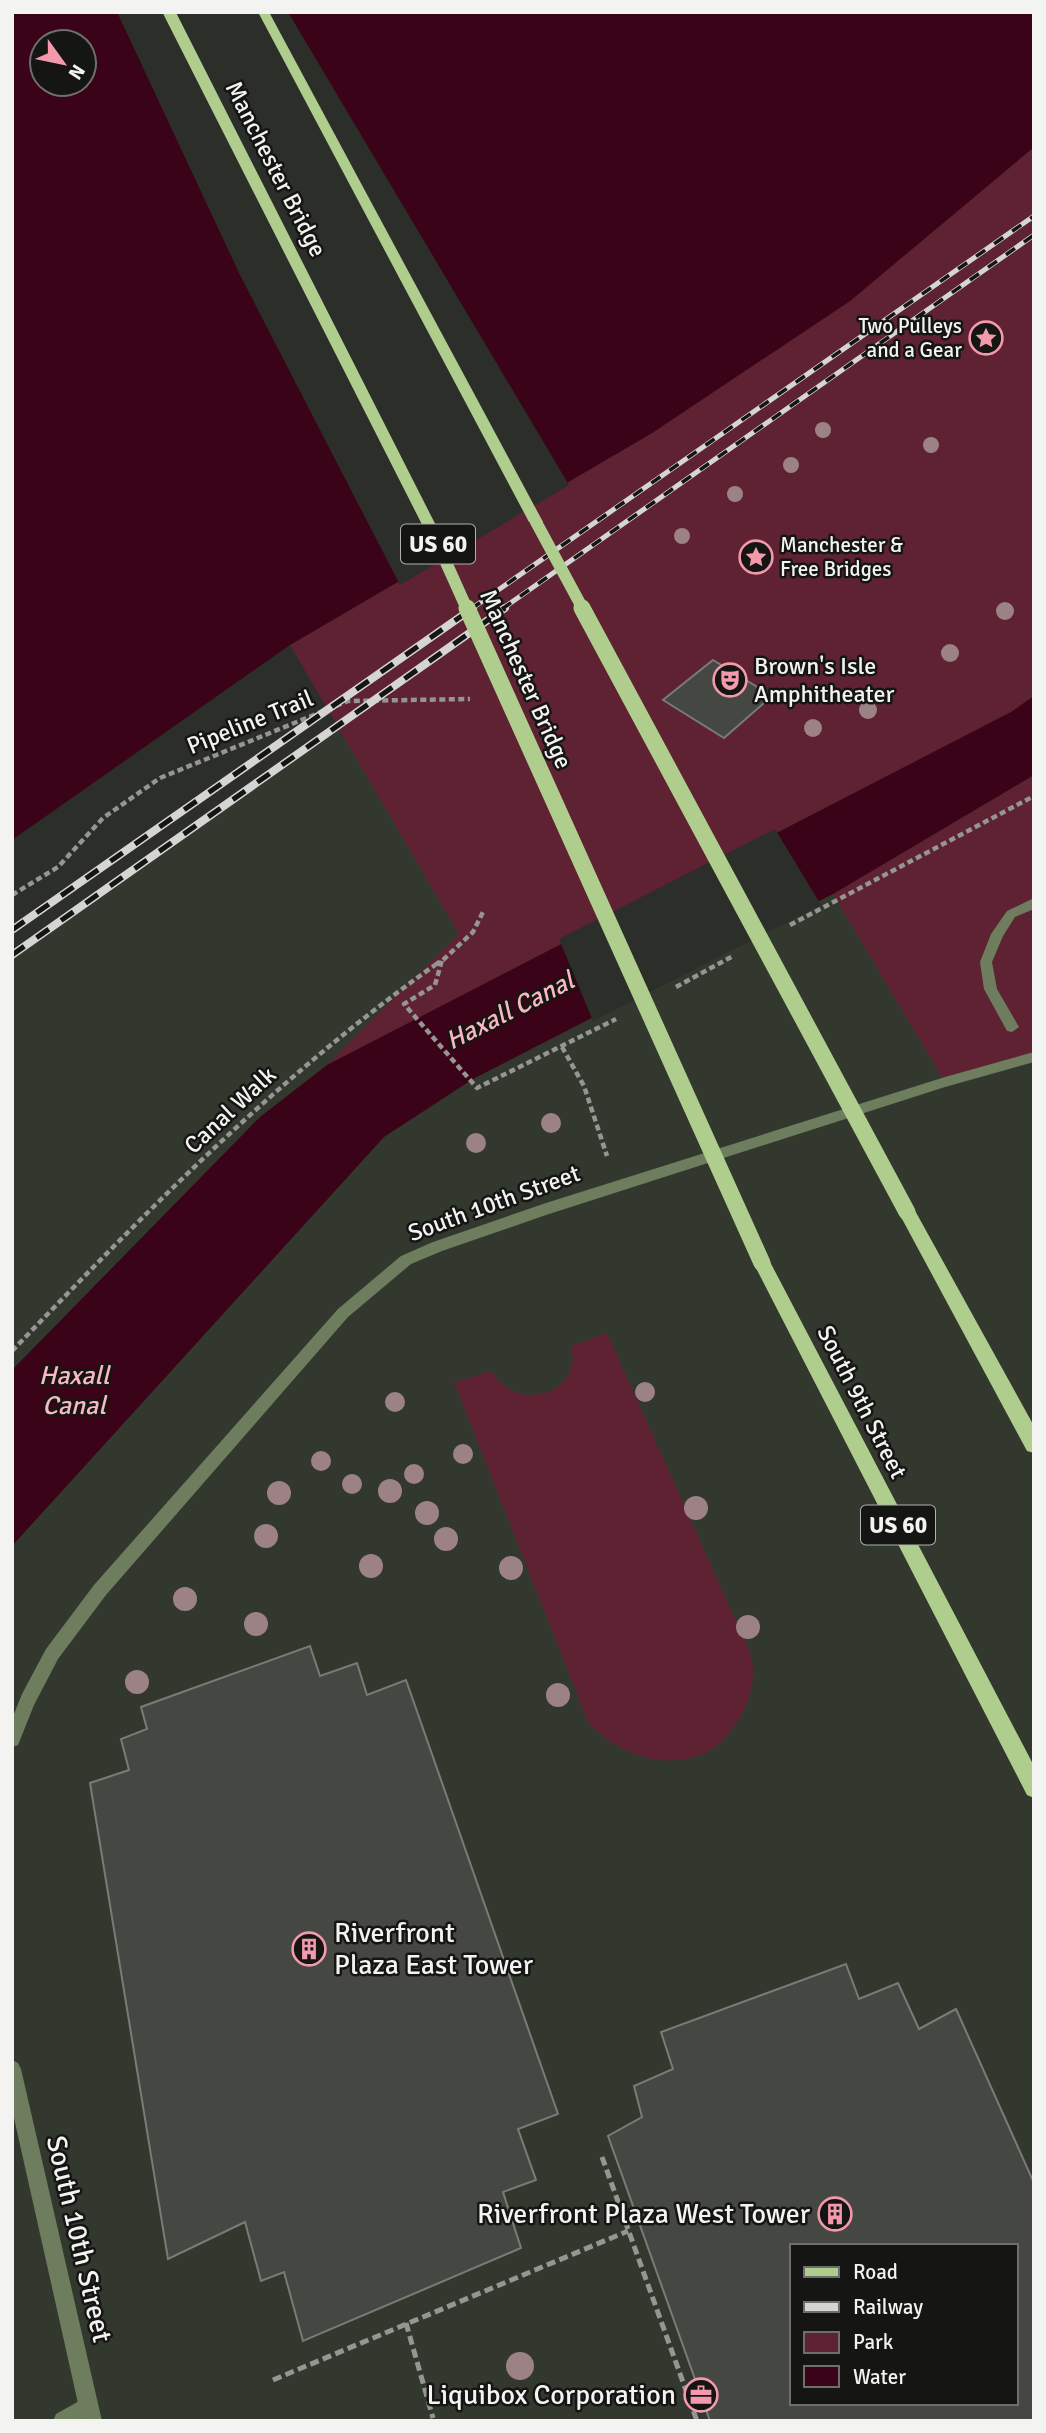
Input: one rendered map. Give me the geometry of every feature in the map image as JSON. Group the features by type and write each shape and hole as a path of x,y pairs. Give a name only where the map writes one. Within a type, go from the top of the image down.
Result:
{"main road":[{"name":"Manchester Bridge","path":"169,12 431,529 762,1263"},
{"path":"262,12 1034,1445"},
{"name":"South 9th Street","path":"762,1263 1034,1788"}],"street":[{"path":"1012,1027 992,989 986,962 997,934 1011,915 1034,903"},
{"name":"South 10th Street","path":"12,1739 27,1700 52,1654 100,1590 343,1314 406,1260 438,1246 546,1209 945,1082 1034,1057"},
{"name":"South 10th Street","path":"12,2069 90,2414"},
{"path":"63,2421 90,2414"}],"path":[{"name":"Pipeline Trail","path":"12,895 58,867 103,818 160,778 260,736 348,701 480,699"},
{"path":"780,931 1034,796"},
{"name":"Canal Walk","path":"12,1351 255,1107 400,988 442,960 473,932 484,910"},
{"path":"672,989 744,950"},
{"path":"442,960 435,985 404,1004 477,1088 623,1016"},
{"path":"562,1047 574,1063 586,1090 609,1164"},
{"path":"602,2157 697,2421"},
{"path":"273,2380 628,2231"},
{"path":"406,2323 433,2418"}],"shaded area":[{"path":"1034,236 1034,2421 12,2421 12,957"}],"green space":[{"path":"1034,147 1034,696 1011,712 327,1065 459,934 290,645 652,433 850,301"},
{"path":"1034,775 1034,1057 945,1082 833,894"},
{"path":"607,1333 749,1650 752,1663 751,1690 737,1722 720,1743 704,1753 686,1759 668,1761 633,1753 616,1745 588,1722 454,1382 492,1371 502,1384 515,1392 530,1395 545,1393 558,1387 567,1377 572,1363 571,1346"}],"water":[{"path":"12,12 1034,12 1034,147 850,301 652,433 290,645 12,840"},
{"name":"Haxall Canal","path":"1034,696 1034,775 833,894 473,1079 384,1137 12,1546 12,1370 260,1117 327,1065 1011,712"}],"pier":[{"path":"117,12 288,12 569,485 400,585 240,275"},
{"path":"775,829 821,905 593,1021 559,939"}],"building":[{"path":"713,660 772,696 724,738 663,700"},
{"name":"Riverfront Plaza East Tower","path":"310,1646 320,1676 357,1663 367,1695 406,1680 558,2114 518,2129 536,2180 503,2192 521,2248 303,2341 284,2272 261,2281 245,2222 168,2259 90,1783 129,1770 121,1739 147,1729 141,1707"},
{"name":"Riverfront Plaza West Tower","path":"846,1964 859,1999 898,1983 919,2029 956,2009 1034,2183 1034,2421 710,2421 608,2136 642,2117 634,2086 673,2069 661,2032"}],"railway":[{"path":"471,609 1034,216"},
{"path":"502,609 1034,235"},
{"path":"12,930 473,608"},
{"path":"12,955 505,608"}],"place":[{"name":"Two Pulleys and a Gear","path":"986,338"},
{"name":"Manchester & Free Bridges","path":"756,557"},
{"name":"Brown's Isle Amphitheater","path":"730,680"},
{"name":"Riverfront Plaza East Tower","path":"309,1949"},
{"name":"Riverfront Plaza West Tower","path":"835,2214"},
{"name":"Liquibox Corporation","path":"701,2395"}]}
